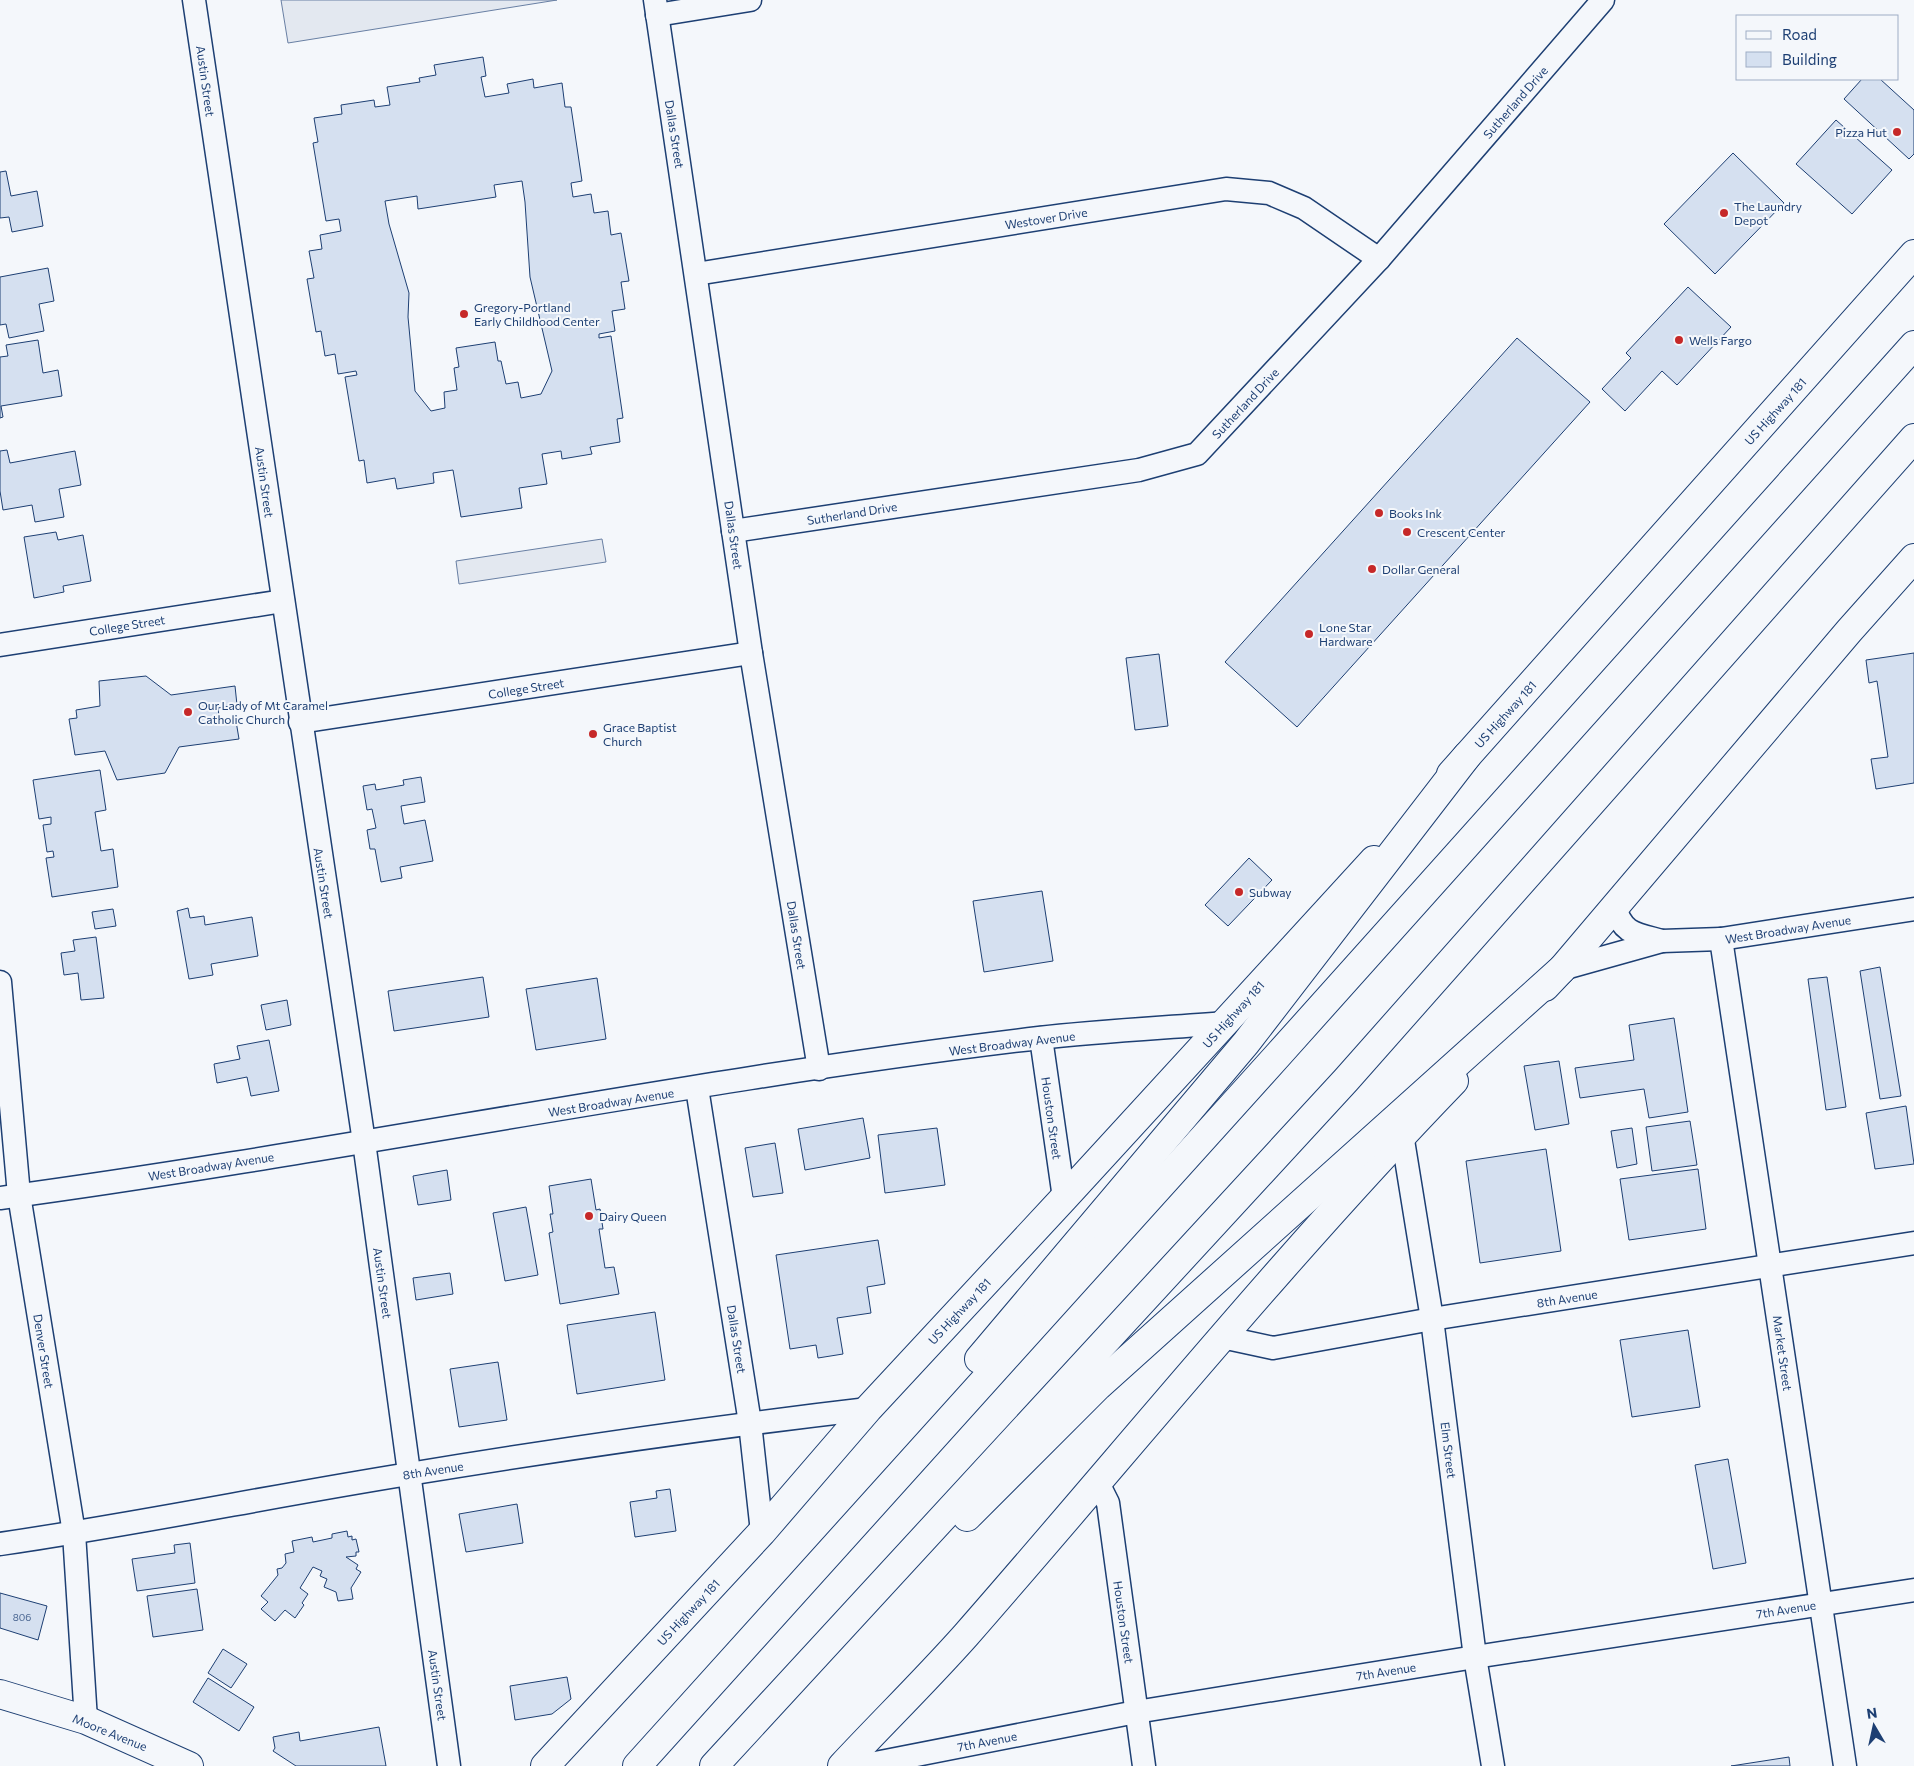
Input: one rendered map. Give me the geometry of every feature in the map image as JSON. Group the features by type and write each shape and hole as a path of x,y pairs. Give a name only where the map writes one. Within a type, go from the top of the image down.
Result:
{"main road":[{"name":"US Highway 181","path":"545,1766 762,1532 868,1409 1225,1023 1467,756 1914,254"},
{"path":"638,1764 1259,1076 1914,345"},
{"path":"714,1766 1346,1080 1914,438"},
{"path":"842,1766 964,1636 1222,1337 1402,1134 1562,969 1849,631 1914,558"},
{"path":"638,1764 1246,1042 1467,756"},
{"path":"719,1766 1098,1386 1562,969"},
{"name":"Moore Avenue","path":"0,1694 86,1720 189,1766"}],"street":[{"name":"Austin Street","path":"194,0 364,1142 448,1765"},
{"path":"656,7 750,0"},
{"name":"Sutherland Drive","path":"733,531 1139,470 1197,454 1379,259 1603,0"},
{"name":"Dallas Street","path":"656,7 751,653 818,1069"},
{"name":"Westover Drive","path":"696,274 1226,189 1269,193 1304,208 1379,259"},
{"name":"College Street","path":"0,645 283,600"},
{"name":"College Street","path":"300,722 751,653"},
{"name":"West Broadway Avenue","path":"1615,907 1619,921 1631,932 1662,941"},
{"name":"West Broadway Avenue","path":"1562,969 1662,941 1721,939 1914,910"},
{"name":"Market Street","path":"1721,939 1845,1766"},
{"name":"Denver Street","path":"0,982 10,1197 74,1533 86,1720"},
{"name":"West Broadway Avenue","path":"10,1197 818,1069 1041,1038 1225,1023"},
{"name":"Houston Street","path":"1041,1038 1064,1198"},
{"name":"Dallas Street","path":"697,1088 750,1423 762,1532"},
{"name":"Elm Street","path":"1402,1134 1432,1319 1475,1657 1493,1766"},
{"name":"8th Avenue","path":"1222,1337 1273,1348 1432,1319 1914,1243"},
{"name":"8th Avenue","path":"0,1544 74,1533 408,1474 750,1423 868,1409"},
{"name":"Houston Street","path":"1097,1481 1108,1503 1144,1766"},
{"name":"7th Avenue","path":"860,1766 1136,1712 1475,1657 1914,1590"}],"shaded area":[{"path":"281,0 557,0 288,43"},
{"path":"602,539 606,562 459,584 456,561"}],"building":[{"path":"483,57 486,76 481,77 485,97 509,93 507,84 533,79 534,88 562,83 565,107 571,107 582,181 571,183 573,197 591,194 594,213 608,211 611,235 621,233 629,281 621,282 625,309 612,311 615,331 599,334 599,338 611,336 623,418 617,419 620,442 590,447 592,454 562,459 561,451 542,454 547,484 519,488 522,508 461,517 453,470 433,473 434,483 397,489 395,478 367,483 364,460 359,461 345,377 357,375 356,371 338,374 335,354 325,356 321,331 316,332 307,279 314,278 309,251 322,249 320,235 341,231 339,219 326,221 313,143 318,142 314,118 342,114 341,105 374,100 375,107 390,105 387,87 420,82 419,78 436,75 434,65","holes":["522,181 530,277 552,371 541,394 521,398 518,382 506,384 501,361 498,361 495,342 456,348 459,367 454,368 457,390 444,392 445,408 431,411 415,391 408,317 409,293 389,224 385,201 417,196 418,209 496,197 494,185"]},
{"name":"Pizza Hut","path":"1861,80 1881,80 1914,110 1914,154 1909,159 1844,99"},
{"path":"1836,120 1892,170 1852,214 1796,164"},
{"name":"The Laundry Depot","path":"1733,153 1784,203 1715,274 1664,224"},
{"path":"6,171 11,196 37,191 43,226 12,232 9,217 0,218 0,172"},
{"path":"48,268 54,301 39,304 44,331 9,338 6,324 0,325 0,277"},
{"name":"Wells Fargo","path":"1688,287 1731,327 1677,385 1662,371 1625,411 1602,389 1631,358 1626,353"},
{"name":"Crescent Center","path":"1517,338 1590,402 1297,727 1225,662"},
{"path":"38,340 43,373 58,370 62,396 1,406 3,417 0,418 0,357 8,356 6,345"},
{"path":"7,450 10,463 75,451 81,485 59,489 64,517 35,522 32,505 3,510 0,491 0,451"},
{"path":"56,532 58,540 83,535 91,581 63,586 64,592 34,598 24,537"},
{"path":"1914,653 1914,783 1876,789 1871,759 1888,757 1877,681 1869,683 1866,660"},
{"path":"1159,654 1168,726 1135,730 1126,658"},
{"path":"146,676 171,695 235,686 237,705 218,708 220,724 236,721 239,739 179,747 165,773 117,780 105,751 75,755 69,719 77,718 76,710 100,706 99,681"},
{"path":"100,770 106,810 95,812 101,851 113,849 118,887 52,897 46,858 54,857 53,851 47,852 43,825 51,824 51,817 39,819 33,780"},
{"path":"421,777 425,802 401,806 404,824 425,820 433,861 400,867 402,878 381,882 375,849 370,849 367,830 376,828 372,809 367,810 363,786 375,784 376,790 404,785 403,780"},
{"name":"Subway","path":"1249,858 1272,880 1228,926 1205,905"},
{"path":"1042,891 1053,961 984,972 973,901"},
{"path":"188,908 190,918 204,916 205,925 252,917 258,956 211,964 213,975 189,979 177,911"},
{"path":"113,909 116,926 95,929 92,912"},
{"path":"96,937 104,998 81,1000 78,973 64,975 61,953 75,951 73,940"},
{"path":"1880,967 1901,1096 1880,1099 1860,971"},
{"path":"483,977 489,1017 394,1031 388,991"},
{"path":"1827,977 1846,1107 1826,1110 1808,979"},
{"path":"597,978 606,1039 536,1050 526,989"},
{"path":"287,1000 291,1025 266,1030 261,1005"},
{"path":"1674,1018 1688,1112 1649,1118 1644,1089 1580,1098 1575,1068 1634,1060 1629,1025"},
{"path":"269,1040 279,1091 251,1096 247,1077 217,1083 214,1064 240,1059 237,1046"},
{"path":"1559,1061 1569,1124 1535,1130 1524,1066"},
{"path":"1906,1106 1914,1164 1875,1169 1866,1113"},
{"path":"863,1118 870,1158 805,1170 798,1129"},
{"path":"1690,1121 1697,1165 1652,1171 1646,1127"},
{"path":"937,1128 945,1185 885,1193 878,1135"},
{"path":"1632,1128 1637,1164 1617,1168 1611,1131"},
{"path":"775,1143 783,1193 753,1197 745,1148"},
{"path":"1546,1149 1561,1251 1480,1263 1466,1161"},
{"path":"1698,1169 1706,1229 1629,1240 1620,1179"},
{"path":"447,1170 451,1200 418,1205 413,1176"},
{"path":"591,1179 596,1210 600,1209 603,1229 599,1229 605,1268 614,1267 619,1294 560,1304 549,1233 553,1232 550,1214 553,1214 549,1186"},
{"path":"526,1207 538,1275 505,1281 493,1213"},
{"path":"878,1240 885,1284 867,1287 871,1313 837,1318 843,1354 818,1358 816,1345 790,1349 776,1255"},
{"path":"450,1273 453,1294 416,1300 413,1278"},
{"path":"655,1312 665,1380 577,1394 567,1325"},
{"path":"1688,1330 1700,1407 1632,1417 1620,1340"},
{"path":"498,1362 507,1420 459,1427 450,1369"},
{"path":"1728,1459 1746,1563 1713,1569 1695,1465"},
{"path":"670,1489 676,1531 635,1537 630,1502 657,1498 656,1491"},
{"path":"517,1504 523,1543 466,1552 459,1514"},
{"path":"347,1531 348,1537 352,1536 352,1540 356,1539 359,1552 356,1552 356,1556 346,1557 358,1565 356,1569 361,1572 351,1588 353,1599 338,1601 336,1592 324,1587 327,1579 320,1576 322,1571 313,1567 300,1588 308,1594 302,1603 304,1605 295,1618 285,1610 275,1621 261,1609 268,1602 261,1596 278,1575 277,1569 282,1568 286,1563 285,1554 294,1552 292,1541 312,1537 313,1542 332,1538 332,1534"},
{"path":"190,1543 195,1583 137,1591 132,1559 175,1553 174,1545"},
{"path":"197,1589 203,1630 153,1637 147,1596"},
{"path":"0,1593 47,1606 38,1640 0,1628"},
{"path":"223,1649 247,1664 231,1688 208,1673"},
{"path":"567,1677 571,1699 552,1714 515,1720 510,1686"},
{"path":"208,1678 254,1707 239,1731 193,1702"},
{"path":"379,1727 386,1766 296,1766 273,1751 275,1748 273,1737 299,1732 300,1741"},
{"path":"1789,1757 1790,1766 1731,1766"}],"place":[{"name":"Pizza Hut","path":"1897,132"},
{"name":"The Laundry Depot","path":"1724,213"},
{"name":"Gregory-Portland Early Childhood Center","path":"464,314"},
{"name":"Wells Fargo","path":"1679,340"},
{"name":"Books Ink","path":"1379,513"},
{"name":"Crescent Center","path":"1407,532"},
{"name":"Dollar General","path":"1372,569"},
{"name":"Lone Star Hardware","path":"1309,634"},
{"name":"Our Lady of Mt Caramel Catholic Church","path":"188,712"},
{"name":"Grace Baptist Church","path":"593,734"},
{"name":"Subway","path":"1239,892"},
{"name":"Dairy Queen","path":"589,1216"}]}
